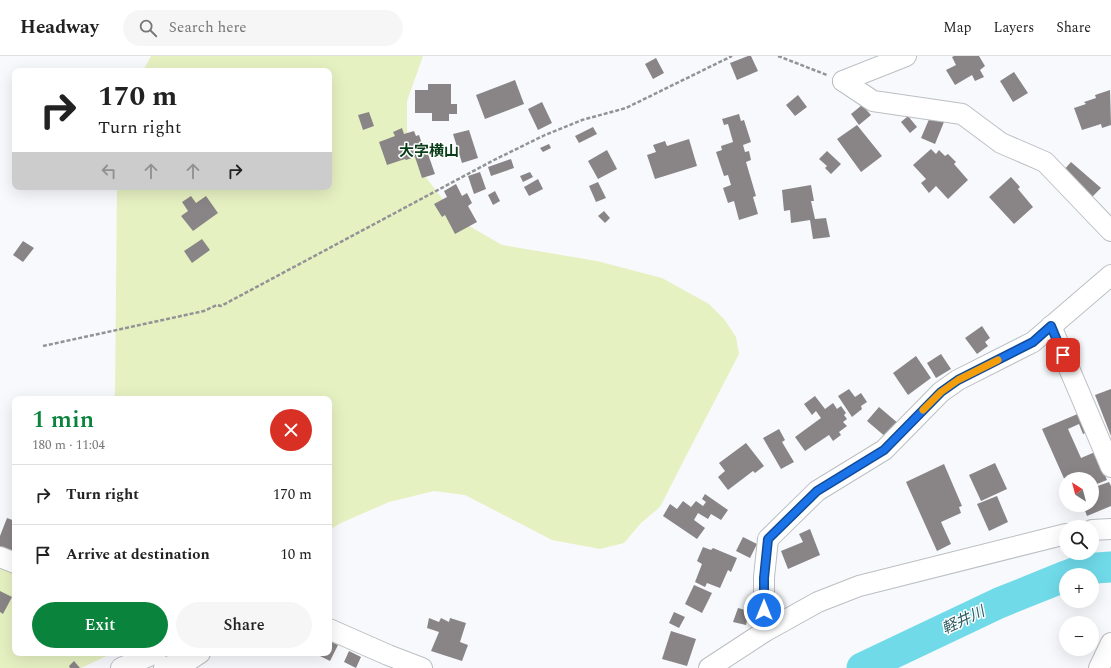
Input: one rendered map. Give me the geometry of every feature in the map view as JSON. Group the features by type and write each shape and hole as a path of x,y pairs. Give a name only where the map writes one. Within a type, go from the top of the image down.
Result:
{"street":[{"path":"843,81 906,56"},
{"path":"843,81 873,101 962,114 1001,143 1045,162 1111,231"},
{"path":"764,632 764,578 768,539 817,491 884,450 941,392 958,380 1033,342 1111,275"},
{"path":"1051,326 1111,467"},
{"path":"1099,530 1111,529"},
{"path":"708,668 764,632 818,602 859,586 1059,536"},
{"path":"0,557 12,562"},
{"path":"332,630 422,668"},
{"path":"1099,668 1111,643"},
{"path":"121,668 149,656"},
{"path":"164,668 192,659 196,656"}],"path":[{"path":"43,346 204,311 217,305 221,306 544,135 582,120 626,108 732,56"},
{"path":"778,56 843,81"}],"green space":[{"path":"151,56 423,56 407,101 407,131 427,179 459,220 502,245 597,261 662,278 709,304 724,319 736,337 739,354 660,507 641,523 624,543 600,549 552,540 465,495 434,491 389,502 332,528 332,396 114,396 117,190 332,190 332,68 145,68"},
{"path":"12,534 12,656 107,656 81,668 0,668 0,539"}],"building":[{"path":"751,56 758,71 737,80 730,63"},
{"path":"979,56 985,66 980,70 984,77 975,81 972,75 955,85 946,70 956,65 952,57"},
{"path":"656,58 664,73 653,79 645,64"},
{"path":"1014,72 1028,93 1013,102 1000,81"},
{"path":"515,80 524,104 485,119 476,95"},
{"path":"428,84 451,84 451,104 457,104 457,114 449,114 449,121 432,121 432,113 415,113 415,90 428,90"},
{"path":"1110,90 1111,125 1102,128 1101,124 1082,130 1074,108 1086,104 1084,102 1096,98 1095,95"},
{"path":"798,95 807,107 795,116 786,105"},
{"path":"542,102 552,123 538,130 528,109"},
{"path":"862,105 871,115 859,125 851,114"},
{"path":"369,112 374,126 363,130 358,115"},
{"path":"739,114 741,121 744,120 751,142 743,145 745,152 749,151 751,160 746,162 756,196 753,197 758,214 739,220 734,201 728,203 723,188 731,185 728,175 724,176 716,152 722,150 721,146 733,142 728,124 724,125 722,119"},
{"path":"908,116 917,127 910,133 901,122"},
{"path":"930,117 944,122 935,144 921,138"},
{"path":"857,125 882,156 861,172 837,139"},
{"path":"593,127 597,134 579,143 575,136"},
{"path":"402,128 404,134 414,131 416,136 419,135 435,174 422,178 415,157 387,165 379,142 395,136 393,132"},
{"path":"469,130 478,158 462,163 453,134"},
{"path":"689,139 697,166 655,179 647,155 656,152 653,145 665,141 667,146"},
{"path":"549,144 551,148 543,152 540,148"},
{"path":"931,149 936,154 939,150 945,156 948,154 956,162 954,164 968,180 948,199 936,186 929,193 921,183 926,179 913,165"},
{"path":"607,150 617,169 598,179 588,161"},
{"path":"827,151 841,164 831,174 825,168 827,166 819,159"},
{"path":"511,159 514,168 491,176 488,167"},
{"path":"1071,162 1101,188 1091,198 1063,171"},
{"path":"480,172 486,189 474,194 468,176"},
{"path":"530,172 533,177 523,182 520,176"},
{"path":"1011,177 1020,187 1018,189 1033,207 1014,224 989,197"},
{"path":"538,179 543,189 529,196 524,187"},
{"path":"598,182 606,198 596,202 589,186"},
{"path":"456,184 462,196 467,193 472,203 468,206 477,222 455,234 445,215 442,217 434,204 447,197 444,191"},
{"path":"811,185 814,201 811,201 815,219 826,218 830,237 813,239 810,220 791,223 790,210 784,211 782,190"},
{"path":"495,191 500,201 493,205 488,195"},
{"path":"191,196 196,203 206,196 218,213 193,231 181,216 188,211 182,202"},
{"path":"604,211 610,218 605,223 598,216"},
{"path":"202,239 210,250 192,263 184,251"},
{"path":"23,241 34,248 23,262 13,255"},
{"path":"982,326 990,338 985,342 988,346 977,354 965,338"},
{"path":"941,354 951,369 936,378 927,363"},
{"path":"916,356 931,378 908,395 893,373"},
{"path":"849,389 855,397 861,393 867,402 861,406 862,409 852,417 838,396"},
{"path":"1111,389 1111,436 1095,395"},
{"path":"815,396 825,409 833,403 837,409 841,406 846,413 844,415 847,419 843,422 847,426 839,432 841,435 833,441 829,435 805,451 795,437 821,418 816,411 812,415 804,404"},
{"path":"879,407 899,424 887,438 867,421"},
{"path":"1080,413 1090,431 1083,434 1079,424 1068,429 1081,458 1095,452 1107,480 1099,483 1099,472 1061,472 1042,429"},
{"path":"779,429 785,440 782,442 794,462 781,469 763,438"},
{"path":"746,443 764,466 755,473 753,471 728,490 718,477 725,471 719,463"},
{"path":"995,463 1007,489 981,501 969,475"},
{"path":"944,464 962,506 959,507 961,513 941,522 951,544 937,551 906,482"},
{"path":"1109,482 1111,486 1111,506 1099,511 1099,486"},
{"path":"705,494 728,510 721,520 711,514 708,519 698,513 694,520 705,528 697,539 663,516 670,504 677,509 683,501 691,507 696,501 703,506 706,502 702,499"},
{"path":"997,496 1008,522 989,531 977,504"},
{"path":"1086,512 1097,512 1087,516"},
{"path":"7,518 12,520 12,556 0,552 0,536"},
{"path":"810,529 820,555 788,569 781,551 803,542 799,534"},
{"path":"743,537 757,544 750,558 736,551"},
{"path":"703,547 711,550 713,548 737,558 731,572 728,570 720,588 707,583 705,587 695,582 702,564 697,561"},
{"path":"694,585 712,593 702,613 685,604"},
{"path":"0,591 12,597 3,614 0,612"},
{"path":"738,608 749,611 746,625 733,622"},
{"path":"674,612 685,617 679,628 669,623"},
{"path":"429,618 439,622 441,618 449,622 450,618 466,623 460,642 468,645 462,661 431,651 439,632 427,628"},
{"path":"671,631 696,639 687,666 662,659"},
{"path":"332,642 338,645 330,661 320,656 332,656"},
{"path":"349,651 361,657 356,668 344,662"},
{"path":"74,661 80,668 70,668 69,666"}],"waterway":[{"name":"軽井川","path":"1097,568 1111,567"},
{"name":"軽井川","path":"862,668 999,603 1059,579"}],"slow traffic":[{"path":"923,410 941,392 958,380 998,360"}],"district":[{"name":"大字横山","path":"429,151"}],"route":[{"path":"764,610 764,578 768,539 817,491 884,450 941,392 958,380 1033,342 1051,326 1063,355"}]}
